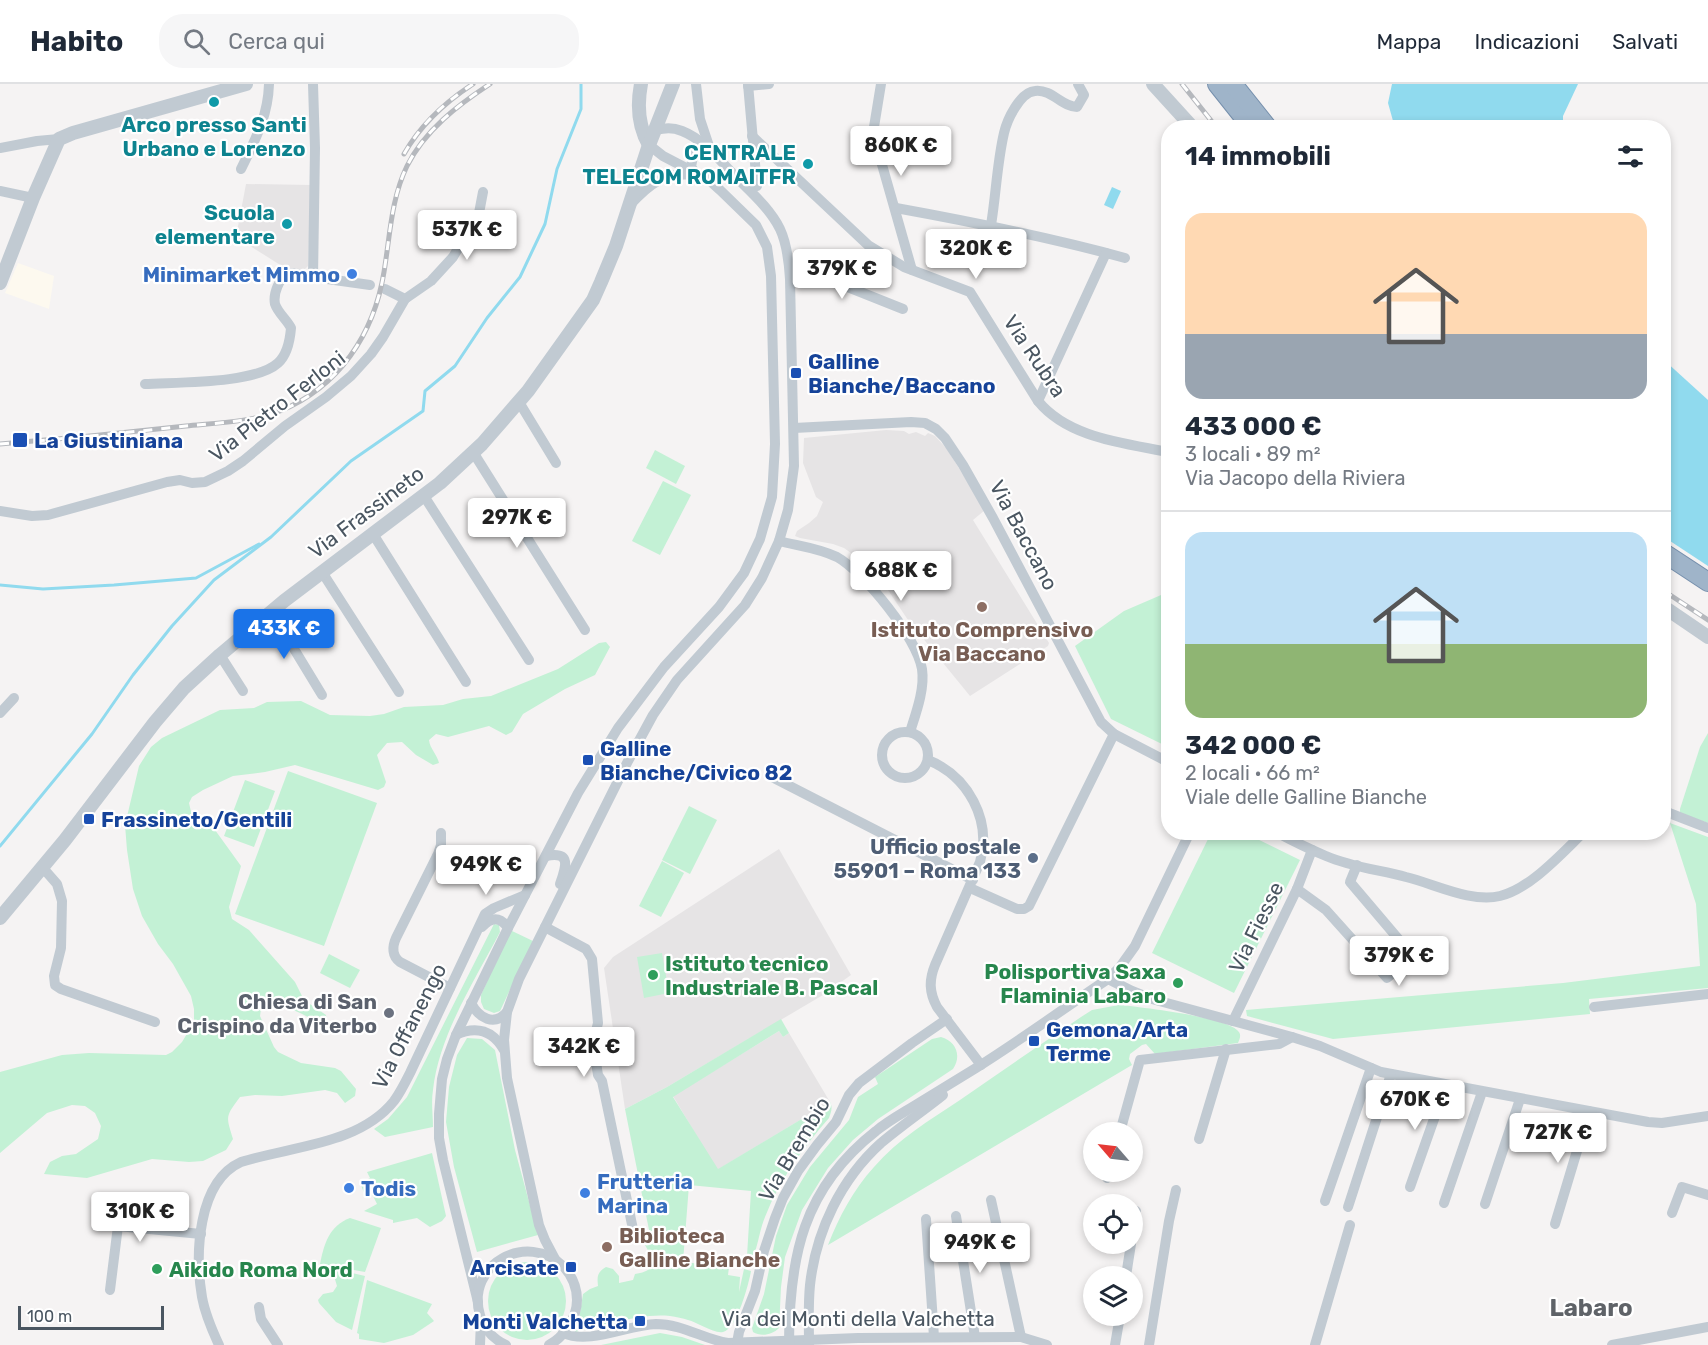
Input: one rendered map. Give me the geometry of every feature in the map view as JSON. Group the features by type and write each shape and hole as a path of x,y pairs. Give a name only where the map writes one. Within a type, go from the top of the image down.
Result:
{"highway":[{"path":"1217,84 1246,120"},
{"path":"1233,84 1262,120"},
{"path":"1671,558 1708,582"},
{"path":"1671,572 1708,596"}],"street":[{"path":"0,148 59,139 73,132 225,87 246,84"},
{"path":"240,169 264,120 269,84"},
{"path":"313,84 315,147 313,277"},
{"path":"480,1345 478,1302 439,1138 441,1085 447,1059 456,1035 508,928 583,784 623,721 664,668 739,581 756,548 771,504 774,481 769,253 760,232 751,220 714,184 663,156 649,145 639,117 641,84"},
{"name":"Via Frassineto","path":"0,918 43,868 160,715 184,688 271,611 424,496 473,452 519,402 543,372 592,300 609,265 649,145 673,84"},
{"path":"696,84 700,119 710,149"},
{"path":"757,186 748,85 769,84"},
{"path":"881,84 873,133 912,270"},
{"path":"991,225 1004,132 1015,107 1025,94 1033,90 1043,91 1077,107 1084,95 1078,84"},
{"path":"1153,84 1185,120"},
{"path":"555,1341 574,1316 577,1298 571,1276 555,1259 538,1219 507,1078 504,1032 507,1012 516,986 556,904 652,716 677,680 745,605 767,569 779,541 788,510 794,466 789,265 782,233 773,216 710,149 679,130 670,128 655,130"},
{"name":"Via Rubra","path":"752,136 868,245 912,270 970,292 1038,401 1052,415 1081,432 1161,450"},
{"path":"0,283 59,139"},
{"path":"697,175 691,167 693,156 699,150 710,149"},
{"path":"628,208 653,183 663,178 674,174 697,175"},
{"path":"0,190 33,198"},
{"path":"385,290 405,299 431,281 453,257 479,213 483,192"},
{"path":"896,208 991,225 1125,258"},
{"path":"1038,401 1106,253"},
{"path":"789,265 903,309"},
{"path":"145,384 243,377 276,364 284,356 291,327 275,304 275,295 283,278 289,274 370,285"},
{"name":"Via Pietro Ferloni","path":"0,511 32,516 48,515 167,482 180,480 199,483 220,476 237,466 351,376 383,337 405,299"},
{"path":"519,402 556,463"},
{"name":"Via Baccano","path":"794,428 917,422 931,426 941,433 963,465 993,518 1099,718 1114,734 1161,758"},
{"path":"473,452 585,630"},
{"path":"424,496 529,660"},
{"path":"372,534 466,682"},
{"path":"779,541 816,549 843,560 870,586 902,628 916,652 922,673 917,708 910,732"},
{"path":"322,572 399,692"},
{"path":"271,611 322,695"},
{"path":"1671,612 1708,637"},
{"path":"220,655 243,691"},
{"path":"0,713 14,698"},
{"path":"910,732 922,739 928,752 928,760 925,767 913,776 898,777 886,767 882,753 884,745 895,734 910,732"},
{"path":"772,777 1017,909 1024,909 1029,906 1114,734"},
{"path":"928,760 942,766 966,789 976,804 982,830 983,846 980,862 935,964 930,991 937,1007 981,1065"},
{"path":"1671,814 1708,828"},
{"path":"441,833 438,854 396,939 393,950 400,962 450,988"},
{"path":"789,1343 790,1296 796,1255 809,1215 830,1179 849,1156 879,1128 981,1065 1108,979 1135,946 1186,840"},
{"path":"1292,840 1336,860 1408,877 1467,895 1492,897 1508,894 1529,882 1575,840"},
{"name":"Via Fiesse","path":"1233,1020 1297,889 1312,850"},
{"path":"546,856 558,855 566,862 556,904"},
{"path":"1297,889 1326,910 1387,978 1411,958 1406,948 1350,882 1357,865"},
{"path":"43,868 57,884 62,901 61,944 54,976 56,985 61,989 155,1022"},
{"name":"Via Offanengo","path":"219,1345 202,1298 199,1271 201,1234 207,1206 211,1192 220,1178 233,1166 246,1160 348,1134 384,1112 403,1088 486,914 490,910 525,895"},
{"path":"479,929 492,918 501,920 508,928"},
{"path":"545,927 586,949 592,959 597,1023 593,1043 598,1075 602,1081 634,1234"},
{"path":"1108,979 1132,992 1152,999 1292,1037 1391,1074 1656,1123 1708,1116"},
{"path":"1594,1007 1708,994"},
{"path":"471,1003 477,1012 488,1019 499,1019 507,1012"},
{"name":"Via Brembio","path":"737,1343 756,1286 768,1238 783,1198 804,1162 836,1122 852,1091 866,1077 947,1019"},
{"path":"456,1035 469,1030 484,1031 495,1038 504,1051"},
{"path":"1123,1122 1140,1060 1279,1044 1292,1037"},
{"path":"1199,1139 1226,1049"},
{"path":"809,1343 809,1298 816,1254 828,1219 843,1189 862,1163 882,1143 981,1065"},
{"path":"1325,1201 1371,1068"},
{"path":"1348,1207 1391,1074"},
{"path":"1410,1187 1446,1084"},
{"path":"1444,1203 1482,1092"},
{"path":"1485,1204 1520,1099"},
{"path":"1555,1224 1589,1111"},
{"path":"1672,1213 1682,1187 1708,1196"},
{"path":"1149,1345 1176,1190"},
{"path":"991,1200 1021,1337"},
{"path":"956,1216 981,1339"},
{"path":"926,1219 934,1337"},
{"path":"1315,1345 1350,1225"},
{"path":"110,1290 118,1226 201,1234"},
{"path":"478,1302 484,1277 501,1259 513,1253 526,1251 555,1259"},
{"path":"259,1307 261,1319 278,1345"},
{"path":"480,1315 499,1344"},
{"name":"Via dei Monti della Valchetta","path":"555,1341 573,1337 584,1338 635,1326 661,1324 686,1328 720,1342 737,1343 809,1343 934,1337 981,1339 1021,1337 1043,1344"},
{"path":"1115,1345 1118,1326"},
{"path":"1612,1345 1708,1327"}],"shaded area":[{"path":"246,184 311,185 308,266 303,271 285,268 236,237"},
{"path":"18,263 54,276 49,309 5,293"},
{"path":"886,430 904,431 909,434 916,432 925,436 928,433 935,436 947,449 985,510 973,520 1049,643 1048,646 970,696 908,620 886,587 858,558 844,548 833,544 795,536 797,531 817,516 823,502 816,497 803,463 804,438"},
{"path":"779,849 851,975 823,995 667,1087 625,1109 604,968 613,957"},
{"path":"779,1031 783,1037 789,1033 830,1102 717,1170 673,1096"}],"green space":[{"path":"655,450 685,466 676,484 646,468"},
{"path":"663,481 691,495 660,555 632,541"},
{"path":"1161,595 1161,744 1111,719 1075,646 1124,611"},
{"path":"606,642 610,647 595,675 565,689 523,714 512,732 506,735 489,726 448,737 436,734 429,740 439,763 433,765 416,755 402,742 387,743 377,755 386,782 384,787 378,790 295,765 233,776 192,797 189,803 192,816 197,820 210,823 241,866 229,907 232,919 249,930 295,982 304,1000 326,1015 327,1022 321,1024 284,1007 268,1006 261,1009 260,1016 274,1047 278,1052 301,1063 341,1071 356,1089 355,1096 345,1103 337,1093 325,1090 282,1096 240,1097 228,1117 233,1139 226,1150 203,1161 152,1159 87,1178 44,1174 50,1162 62,1156 76,1154 98,1139 101,1126 95,1113 85,1106 72,1105 47,1113 0,1153 0,1072 62,1055 89,1053 166,1055 182,1042 194,1022 191,996 142,916 133,889 125,825 139,766 151,747 162,738 220,710 254,708 267,702 301,701 330,715 370,716 404,707 443,705 463,699 491,696 558,669 599,643"},
{"path":"1708,733 1708,823 1680,813 1680,809 1700,747"},
{"path":"288,771 377,803 324,946 235,914"},
{"path":"245,780 275,791 254,847 224,836"},
{"path":"689,806 717,820 690,874 662,860"},
{"path":"1671,823 1708,837 1708,988 1589,999 1590,1014 1333,1039 1247,1016 1246,1010 1563,983 1700,966 1696,904"},
{"path":"1208,840 1259,840 1300,860 1234,993 1152,953"},
{"path":"662,861 684,873 661,917 639,906"},
{"path":"494,924 499,925 500,932 459,1008 442,1049 432,1095 433,1127 385,1137 374,1129 388,1119 407,1097"},
{"path":"510,930 533,941 500,1011 494,1013 484,1009 481,995"},
{"name":"Istituto tecnico Industriale B. Pascal","path":"662,953 669,993 644,998 637,957"},
{"path":"329,954 360,970 350,988 320,973"},
{"path":"1119,1005 1181,1013 1216,1021 1237,1030 1240,1038 1238,1043 1155,1054 1146,1044 1142,1045 1130,1054 1129,1059 1132,1065 828,1245 853,1194 883,1157 904,1139 1092,1010"},
{"path":"781,1019 789,1033 783,1037 779,1031 673,1097 718,1169 830,1102 831,1104 829,1118 801,1153 771,1203 751,1262 747,1256 751,1191 689,1185 683,1262 729,1267 728,1275 740,1277 739,1292 744,1269 751,1271 742,1305 733,1323 728,1329 719,1332 684,1319 670,1316 646,1316 575,1332 571,1330 579,1319 583,1294 598,1286 598,1275 603,1269 606,1267 613,1269 619,1276 619,1283 633,1280 635,1274 647,1271 654,1261 645,1245 651,1240 625,1109 667,1087"},
{"path":"941,1037 954,1045 956,1050 957,1059 953,1069 878,1119 853,1140 828,1168 802,1210 785,1257 779,1328 766,1334 753,1332 752,1328 764,1294 776,1236 787,1205 810,1167 849,1120 858,1097 878,1084 875,1077 932,1039"},
{"path":"467,1038 482,1039 495,1050 515,1150 538,1235 477,1252 454,1167 446,1122 449,1087 457,1055"},
{"path":"432,1153 446,1216 442,1221 430,1227 417,1218 393,1223 393,1220 364,1211 377,1204 373,1196 365,1198 360,1183 370,1178 367,1172"},
{"path":"350,1218 381,1228 365,1272 320,1264 323,1250 332,1231"},
{"path":"527,1262 542,1265 559,1279 566,1301 563,1316 549,1333 527,1340 512,1337 495,1323 488,1301 491,1286 505,1269"},
{"path":"322,1266 365,1276 352,1330 336,1322 319,1303 318,1300 323,1294 333,1292 337,1286 334,1276 328,1272 322,1273"},
{"path":"367,1280 432,1304 427,1313 434,1321 413,1335 384,1343 359,1339 357,1333"},
{"path":"660,1333 682,1337 705,1345 601,1345"}],"water":[{"path":"1392,84 1578,84 1563,120 1393,120 1388,103"},
{"path":"1112,187 1121,191 1113,209 1104,205"},
{"path":"1671,366 1708,400 1708,566 1671,542"}],"waterway":[{"path":"0,846 92,734 133,675 172,626 214,580 271,537 351,461 423,411 425,391 455,366 487,318 520,277 545,224 557,169 581,109 581,84"},
{"path":"0,585 43,589 196,578 259,544"}],"railway":[{"path":"404,154 434,115 473,84"},
{"path":"0,444 245,420 280,411 320,388 350,356 372,316 384,272 394,205 402,179 414,153 443,119 490,84"},
{"path":"1182,84 1211,120"},
{"path":"1671,596 1708,620"}],"place":[{"name":"Arco presso Santi Urbano e Lorenzo","path":"214,102"},
{"name":"CENTRALE TELECOM ROMAITFR","path":"808,164"},
{"name":"Scuola elementare","path":"287,224"},
{"name":"Minimarket Mimmo","path":"352,274"},
{"name":"Galline Bianche/Baccano","path":"796,373"},
{"name":"La Giustiniana","path":"20,440"},
{"name":"Istituto Comprensivo Via Baccano","path":"982,607"},
{"name":"Galline Bianche/Civico 82","path":"588,760"},
{"name":"Frassineto/Gentili","path":"89,819"},
{"name":"Ufficio postale 55901 – Roma 133","path":"1033,858"},
{"name":"Istituto tecnico Industriale B. Pascal","path":"653,975"},
{"name":"Polisportiva Saxa Flaminia Labaro","path":"1178,983"},
{"name":"Chiesa di San Crispino da Viterbo","path":"389,1013"},
{"name":"Gemona/Arta Terme","path":"1034,1041"},
{"name":"Todis","path":"349,1188"},
{"name":"Frutteria Marina","path":"585,1193"},
{"name":"Biblioteca Galline Bianche","path":"607,1247"},
{"name":"Arcisate","path":"571,1267"},
{"name":"Aikido Roma Nord","path":"157,1269"},
{"name":"Monti Valchetta","path":"640,1321"}],"district":[{"name":"Labaro","path":"1591,1308"}]}
